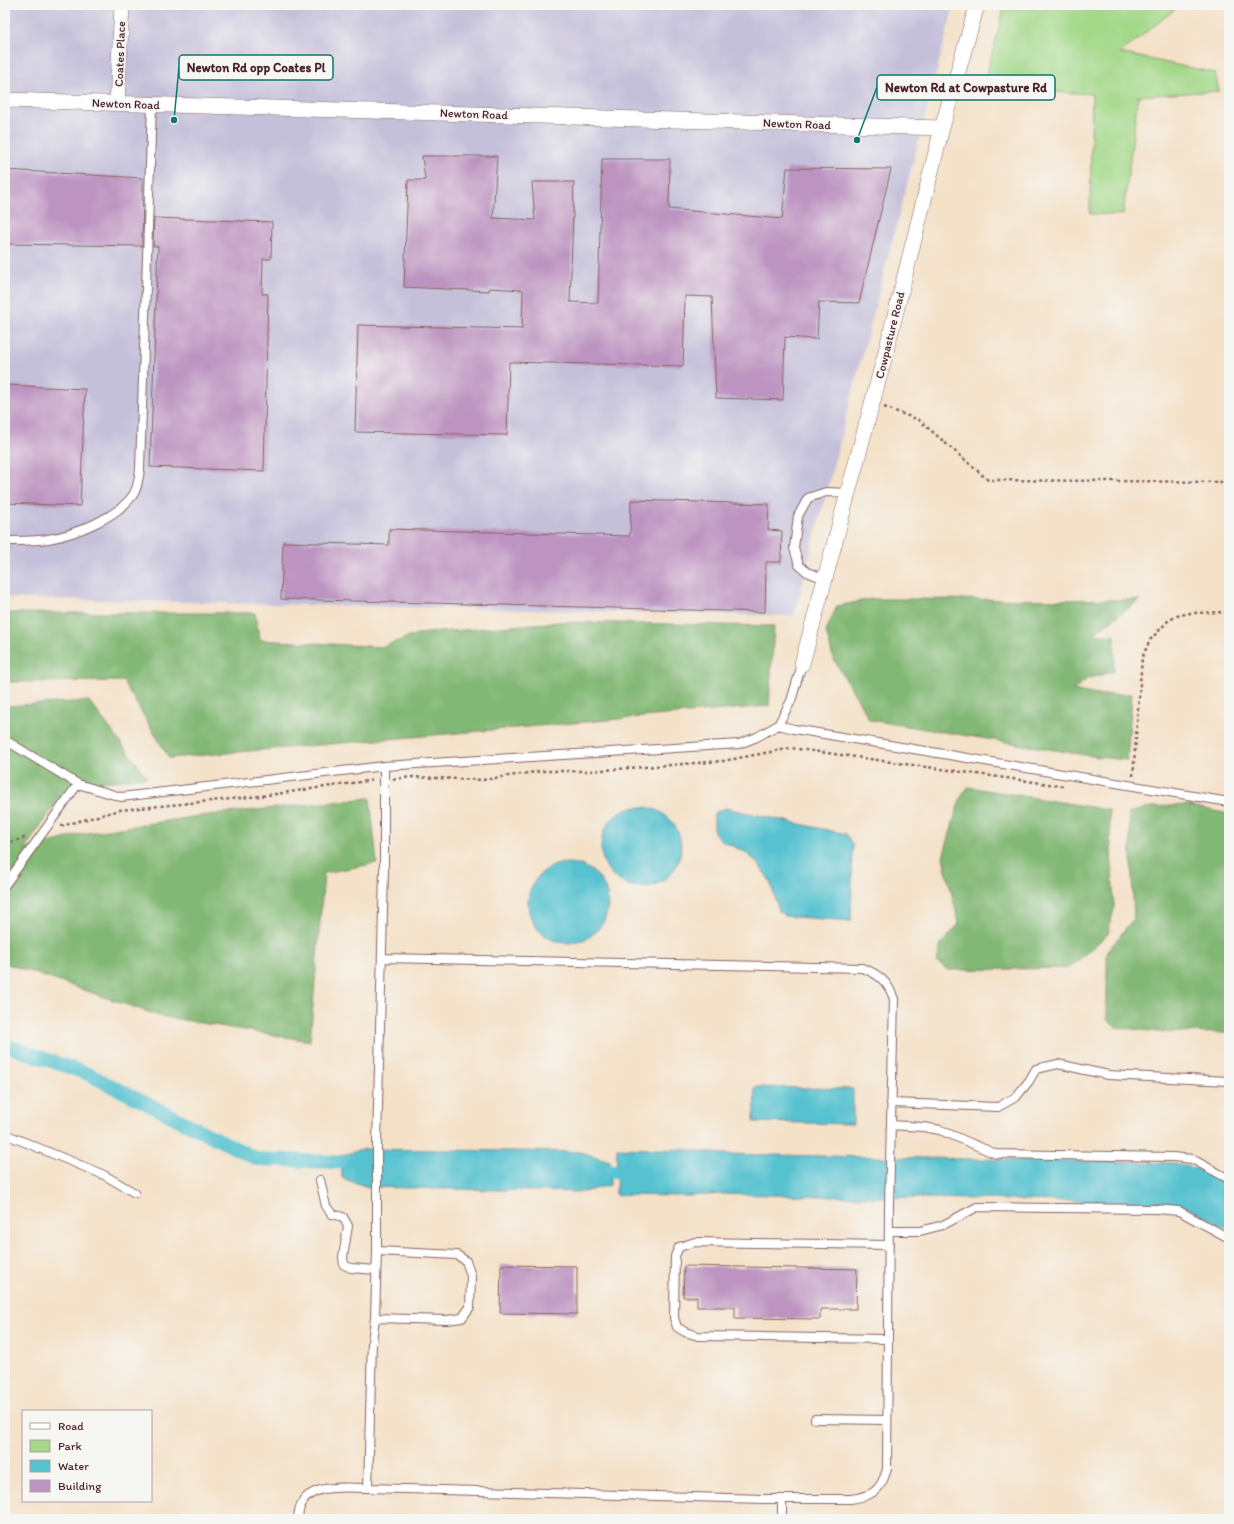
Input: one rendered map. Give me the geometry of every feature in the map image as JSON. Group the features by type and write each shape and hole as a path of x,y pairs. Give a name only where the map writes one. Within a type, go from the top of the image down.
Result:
{"street":[{"name":"Coates Place","path":"118,104 122,5"},
{"name":"Cowpasture Road","path":"802,664 872,403 942,128 976,5"},
{"name":"Newton Road","path":"5,100 942,128"}],"lane":[{"path":"5,541 50,538 82,529 111,515 124,505 136,490 140,469 152,105"},
{"path":"825,579 807,572 799,565 794,548 798,516 808,498 826,492 848,493"},
{"path":"5,740 78,784 121,797 384,766 739,744 757,737 778,725 791,701 802,664"},
{"path":"778,725 794,729 1229,802"},
{"path":"368,1488 372,1342 375,1318 377,1251 377,1145 383,958 384,766"},
{"path":"5,885 78,784"},
{"path":"298,1519 300,1506 305,1499 313,1492 326,1489 368,1488 782,1499 851,1499 873,1493 884,1479 887,1469 889,1205 894,999 890,988 875,973 862,968 383,958"},
{"path":"891,1103 998,1107 1016,1097 1029,1081 1036,1069 1058,1064 1108,1075 1229,1081"},
{"path":"891,1124 940,1130 996,1154 1172,1157 1192,1159 1229,1179"},
{"path":"5,1134 104,1175 135,1193"},
{"path":"320,1180 326,1206 332,1214 343,1217 348,1226 343,1257 344,1265 351,1268 376,1270"},
{"path":"889,1231 920,1231 943,1225 977,1207 1155,1209 1179,1211 1229,1238"},
{"path":"888,1339 698,1336 685,1332 677,1327 674,1318 675,1256 679,1247 696,1242 889,1245"},
{"path":"375,1318 447,1320 462,1318 470,1307 471,1288 471,1276 466,1261 457,1255 377,1251"},
{"path":"816,1419 887,1420"},
{"path":"782,1499 782,1519"}],"path":[{"path":"872,403 919,420 988,480 1229,482"},
{"path":"1131,786 1134,770 1142,658 1150,640 1168,621 1177,616 1190,613 1229,612"},
{"path":"5,844 120,810 261,796 385,779 413,777 482,780 541,771 590,771 723,761 791,748 1070,787"}],"shaded area":[{"path":"5,5 954,5 794,616 5,598"}],"green space":[{"path":"1005,5 1174,5 1174,10 1120,53 1215,73 1219,91 1138,96 1123,215 1090,214 1092,94 983,88"},
{"path":"872,599 1140,600 1094,634 1115,636 1114,671 1087,679 1073,690 1097,695 1132,694 1127,760 1098,757 870,720 833,658 826,631 837,606"},
{"path":"5,613 255,613 260,640 381,647 417,634 559,622 774,626 769,706 169,758 123,681 5,682"},
{"path":"89,701 147,777 68,786 24,850 81,834 199,816 370,798 377,863 324,873 310,1041 160,1016 5,963 5,706"},
{"path":"968,787 1109,810 1114,908 1108,934 1069,968 948,970 937,962 941,944 959,924 943,857 960,799"},
{"path":"1186,805 1229,814 1229,1033 1159,1032 1116,1027 1107,1020 1107,952 1134,918 1129,813 1151,807"}],"water":[{"path":"641,807 656,810 669,819 678,832 681,847 678,862 669,875 656,884 641,887 626,884 613,875 604,862 601,847 604,832 613,819 626,810"},
{"path":"725,808 846,834 853,845 851,921 784,916 779,911 770,881 757,862 745,852 722,841 714,832 714,813"},
{"path":"568,863 583,866 596,875 605,888 608,903 605,918 596,931 583,940 568,943 553,940 540,931 531,918 528,903 531,888 540,875 553,866"},
{"path":"755,1087 853,1089 853,1124 754,1122"},
{"path":"617,1148 691,1150 722,1154 1182,1164 1229,1185 1229,1230 1192,1210 1177,1204 1169,1203 723,1194 687,1196 616,1195"},
{"path":"366,1149 580,1152 610,1161 610,1185 583,1192 368,1187 342,1178 341,1155"}],"building":[{"path":"422,156 497,156 493,218 535,220 532,182 574,182 570,302 598,303 602,159 670,159 669,209 782,219 787,168 891,169 859,303 819,302 817,339 785,337 783,400 716,398 712,297 685,296 683,366 509,362 507,435 355,432 358,325 522,329 523,290 489,288 489,291 404,287 408,180 425,180"},
{"path":"5,170 143,178 142,246 5,244"},
{"path":"154,218 272,222 271,259 263,259 262,294 268,294 264,471 150,467 158,246 153,246"},
{"path":"5,385 85,389 80,506 5,503"},
{"path":"631,500 769,504 768,530 782,531 781,562 766,562 765,612 281,599 283,542 389,545 389,529 630,536"},
{"path":"501,1265 577,1266 577,1314 500,1313"},
{"path":"684,1266 857,1269 856,1309 820,1309 820,1319 735,1318 735,1307 697,1307 697,1297 683,1297"}],"waterway":[{"path":"5,1045 88,1074 257,1159 360,1163"},
{"path":"592,1171 616,1171"}],"place":[{"name":"Newton Rd opp Coates Pl","path":"174,120"},
{"name":"Newton Rd at Cowpasture Rd","path":"857,140"}]}
